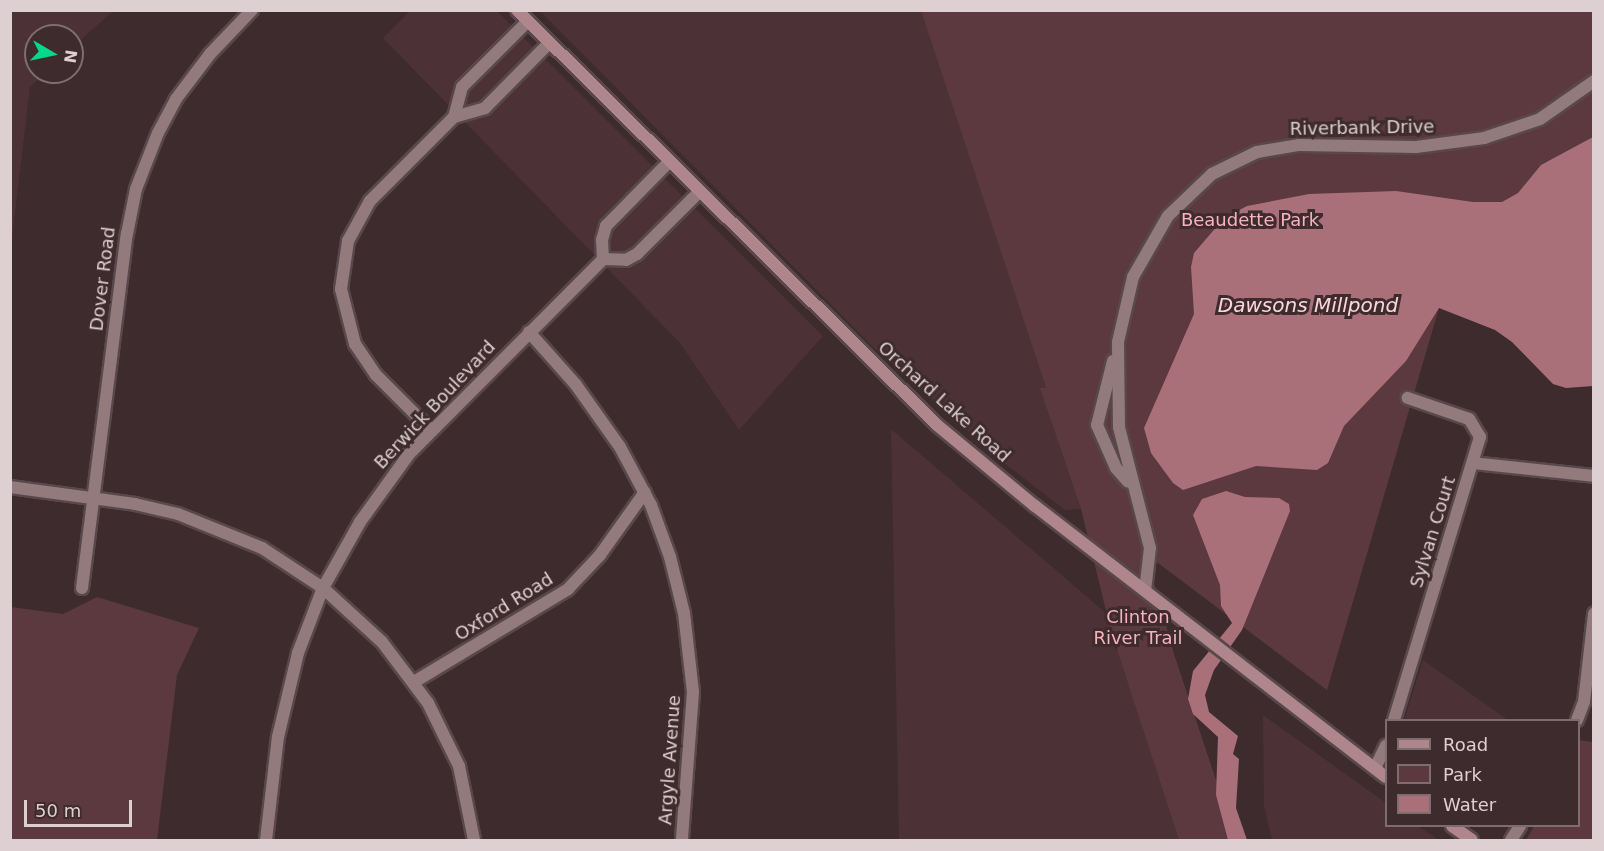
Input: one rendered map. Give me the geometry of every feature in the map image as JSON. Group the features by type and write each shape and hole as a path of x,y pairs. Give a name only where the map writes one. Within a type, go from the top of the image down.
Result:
{"main road":[{"name":"Orchard Lake Road","path":"517,10 698,193 937,425 1215,646 1385,776"},
{"path":"1455,827 1472,840"}],"street":[{"name":"Dover Road","path":"82,588 127,234 143,170 166,116 187,83 252,10"},
{"path":"454,117 462,87 528,21"},
{"path":"431,430 361,354 345,317 341,277 350,234 366,206 454,117 485,108 549,43"},
{"name":"Riverbank Drive","path":"1134,490 1116,468 1097,425 1128,292 1147,248 1183,199 1228,164 1284,146 1416,147 1496,136 1540,119 1593,81"},
{"path":"669,162 606,226 602,240 603,259 626,260 637,254 698,193"},
{"name":"Berwick Boulevard","path":"266,840 287,694 323,588 374,500 431,430 603,259"},
{"name":"Argyle Avenue","path":"529,332 592,405 645,492 675,575 690,652 692,739 682,840"},
{"name":"Riverbank Drive","path":"1118,342 1119,427 1150,548 1145,591"},
{"name":"Sylvan Court","path":"1394,719 1480,437 1474,423 1408,398"},
{"path":"1473,463 1593,476"},
{"path":"10,488 157,508 221,529 285,561 323,588 362,622 414,682 443,729 459,766 474,840"},
{"name":"Oxford Road","path":"414,682 568,589 593,564 645,492"},
{"path":"1577,719 1584,702 1593,614"},
{"path":"1375,768 1385,747"},
{"path":"1511,840 1519,827"}],"shaded area":[{"path":"11,10 113,11 84,37 84,24 24,24 24,84 33,84 30,87 11,246"},
{"path":"410,11 497,11 823,336 739,430 680,343 383,38"},
{"path":"540,11 921,11 1046,388 1041,388 1081,509 1065,510 1000,460 876,350"},
{"path":"891,429 1106,613 1179,840 899,840"},
{"path":"1423,660 1507,719 1404,719"},
{"path":"1263,715 1385,802 1385,827 1420,827 1439,840 1272,840 1264,806"}],"green space":[{"name":"Beaudette Park","path":"921,11 1593,11 1593,248 1439,308 1327,690 1146,554 1174,654 1236,840 1179,840 1111,631 1081,509 1040,388 1046,388"},
{"path":"97,597 199,628 177,675 157,840 11,840 11,607 63,614"},
{"path":"1580,740 1593,742 1593,840 1526,840 1533,827 1580,827"}],"water":[{"name":"Dawsons Millpond","path":"1593,137 1593,386 1566,388 1553,384 1512,342 1495,330 1439,308 1406,361 1344,426 1328,463 1317,470 1256,466 1183,490 1173,483 1151,453 1144,428 1194,314 1191,267 1194,253 1224,218 1247,206 1309,194 1396,191 1473,202 1502,202 1518,193 1541,165"},
{"path":"1226,491 1245,497 1279,498 1289,504 1290,511 1242,630 1214,670 1205,695 1209,712 1238,736 1233,754 1239,759 1236,808 1247,840 1228,840 1216,795 1218,737 1193,714 1188,699 1193,671 1232,623 1221,606 1220,585 1193,515 1202,499"}],"park label":[{"name":"Clinton River Trail","path":"1138,628"}]}
